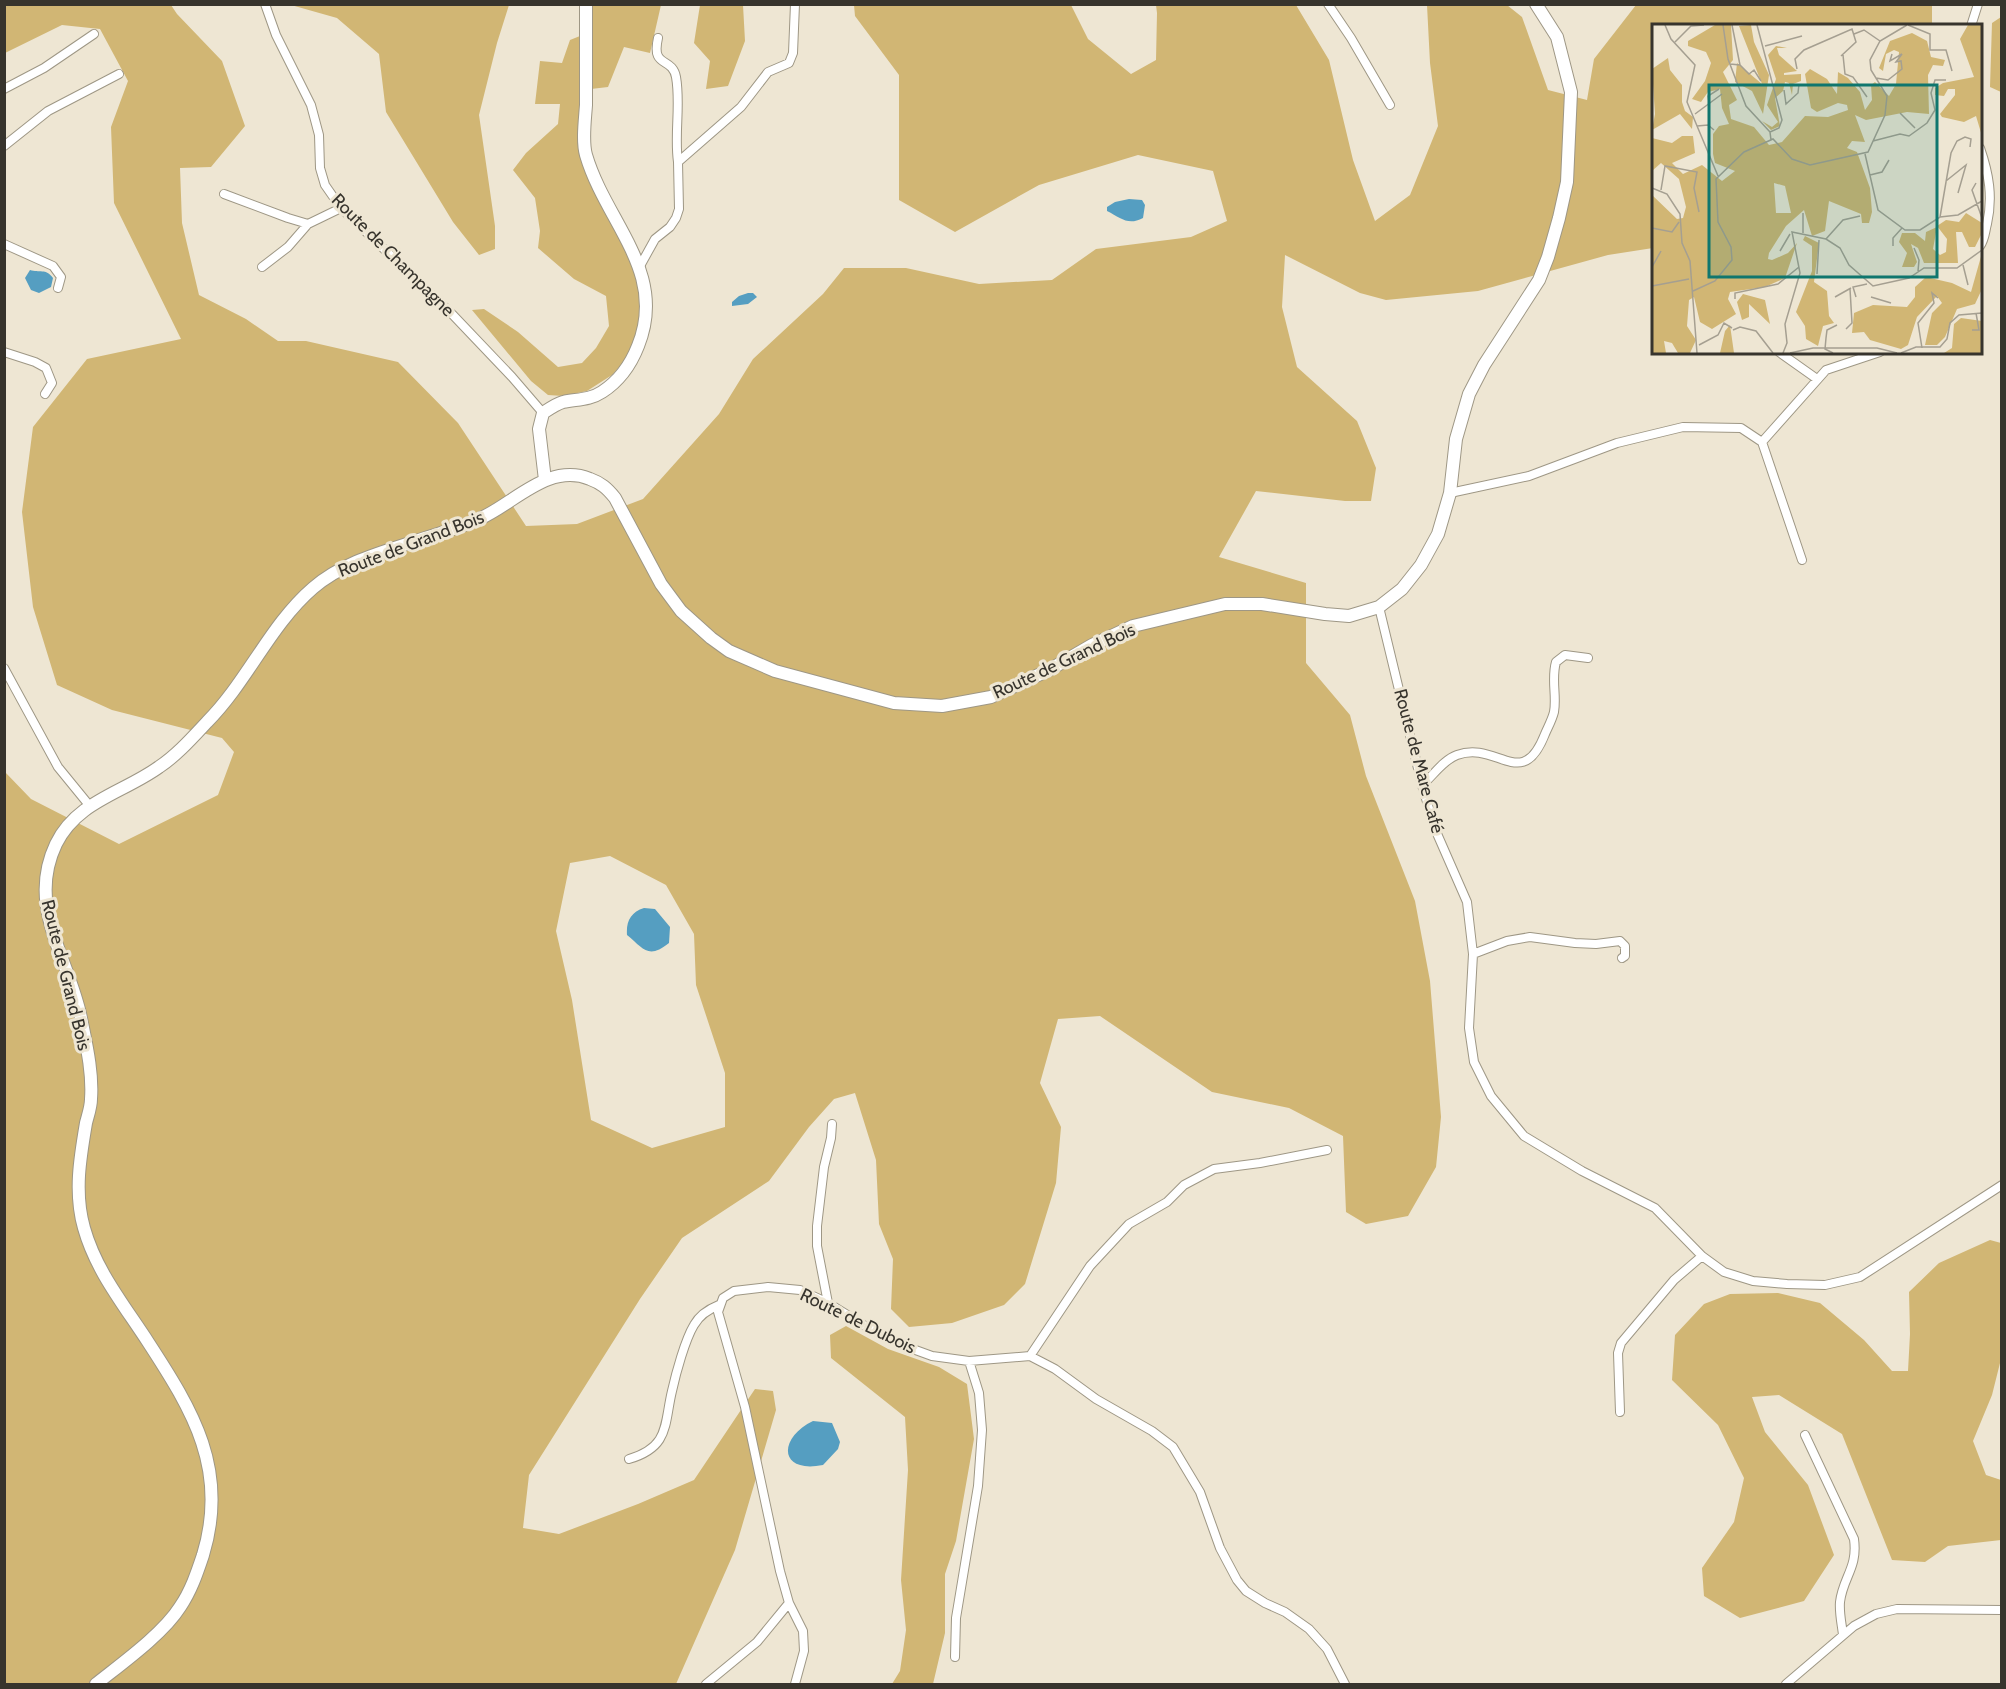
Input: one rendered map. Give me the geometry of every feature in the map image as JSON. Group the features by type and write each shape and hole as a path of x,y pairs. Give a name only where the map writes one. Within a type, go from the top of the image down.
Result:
{"main road":[{"path":"545,480 539,429 543,412 561,403 590,398 612,385 626,370 639,345 647,316 645,287 640,266 608,208 585,152 586,4"},
{"name":"Route de Grand Bois","path":"96,1684 145,1645 179,1610 196,1577 207,1541 212,1505 211,1480 196,1423 185,1401 107,1283 84,1229 79,1205 78,1175 91,1099 90,1068 80,1012 47,912 45,887 48,866 56,844 67,827 89,806 159,768 186,744 223,706 291,611 314,587 337,571 373,555 481,519 545,480 563,475 578,475 606,486 615,498 661,584 681,611 729,651 775,671 894,703 942,706 991,697 1049,670 1092,645 1133,627 1225,604 1262,604 1349,616 1379,607 1402,589 1420,565 1438,534 1450,493 1456,439 1469,394 1490,355 1539,280 1548,257 1567,182 1571,92 1557,37 1536,4"}],"street":[{"name":"Route de Champagne","path":"265,4 276,35 311,105 319,135 320,168 325,185 341,208 452,314 543,412"},
{"path":"678,162 741,107 768,72 789,63 793,53 795,4"},
{"path":"1328,4 1351,38 1390,105"},
{"path":"1972,24 1978,4"},
{"path":"4,89 44,68 94,34"},
{"path":"640,266 655,239 670,227 679,209 676,146 678,98 674,69 657,56 658,38"},
{"path":"4,146 48,111 119,74"},
{"path":"1982,153 1988,169 1991,193 1989,213 1982,239"},
{"path":"224,194 308,224"},
{"path":"262,267 288,247 308,224 341,208"},
{"path":"4,244 53,266 61,276 58,288"},
{"path":"4,352 46,368 52,383 45,394"},
{"path":"1782,354 1817,379"},
{"path":"1762,442 1826,370 1874,354"},
{"path":"1450,493 1529,476 1617,443 1683,427 1741,428 1762,442 1802,560"},
{"name":"Route de Mare Café","path":"1379,607 1422,785 1435,829 1467,902 1473,954 1469,1028 1474,1062 1491,1096 1524,1136 1582,1171 1655,1208 1702,1256 1724,1272 1753,1281 1825,1284 1860,1277 2001,1185"},
{"path":"1422,785 1449,760 1467,753 1491,755 1519,764 1528,761 1542,743 1554,711 1553,685 1556,662 1565,656 1576,655 1588,658"},
{"path":"4,668 58,768 89,806"},
{"path":"1473,954 1507,941 1530,937 1585,943 1620,941 1625,946 1625,956 1622,958"},
{"path":"828,1303 817,1246 819,1201 832,1124"},
{"path":"1327,1150 1214,1169 1184,1185 1167,1202 1129,1224 1090,1266 1030,1356 1055,1369 1096,1399 1152,1431 1173,1447 1200,1492 1221,1548 1237,1580 1246,1591 1285,1612 1309,1629 1328,1649 1345,1684"},
{"path":"1620,1412 1618,1353 1621,1343 1674,1280 1702,1256"},
{"name":"Route de Dubois","path":"629,1459 644,1454 665,1431 672,1391 694,1324 734,1291 768,1287 800,1290 828,1303 865,1326 932,1356 969,1361 1030,1356"},
{"path":"719,1305 718,1312 723,1335 745,1407 780,1572 789,1603 802,1631 804,1651 795,1684"},
{"path":"955,1658 956,1618 978,1486 982,1430 979,1393 969,1361"},
{"path":"1805,1434 1854,1539 1853,1568 1840,1603 1844,1635"},
{"path":"706,1684 757,1642 789,1603"},
{"path":"1786,1684 1854,1626 1876,1614 1897,1609 2001,1610"}],"shaded area":[{"path":"1932,4 1932,24 1652,24 1652,248 1608,255 1478,291 1386,300 1360,293 1285,255 1282,307 1297,367 1357,421 1376,468 1371,501 1345,501 1256,491 1219,557 1306,583 1306,663 1350,715 1366,776 1415,901 1430,981 1441,1117 1436,1167 1408,1216 1366,1224 1346,1212 1343,1136 1289,1108 1212,1092 1100,1016 1058,1019 1040,1083 1061,1127 1056,1183 1025,1284 1004,1305 952,1323 909,1327 891,1309 893,1259 879,1224 876,1160 855,1093 834,1099 809,1127 769,1181 682,1238 640,1299 529,1475 523,1528 559,1534 694,1480 755,1389 773,1391 776,1410 735,1550 676,1684 5,1684 5,772 31,799 119,844 218,795 234,752 222,738 112,710 57,685 33,607 22,512 33,427 87,359 181,339 114,203 111,127 128,81 100,29 62,25 5,53 5,5 171,5 222,61 245,126 211,167 180,168 182,223 199,295 246,319 278,341 306,341 398,362 458,423 526,526 577,524 643,499 719,414 753,359 823,294 844,268 906,268 979,284 1052,280 1096,249 1191,237 1227,221 1213,171 1138,155 1039,185 955,232 899,200 899,75 855,16 854,5 1071,5 1088,39 1131,74 1156,60 1156,5 1296,5 1329,60 1353,160 1375,221 1410,195 1438,126 1430,63 1427,5 1507,5 1522,17 1548,90 1587,100 1594,59 1636,5","holes":["610,856 666,885 694,934 696,985 725,1073 725,1127 652,1148 591,1120 572,1000 556,931 570,863"]},
{"path":"291,5 509,5 479,115 495,226 495,249 479,255 453,222 386,112 379,54 337,18"},
{"path":"591,5 661,5 650,53 624,47 608,87 591,89 581,153 636,266 643,300 641,322 629,356 612,375 587,391 563,396 548,395 531,381 472,310 484,309 518,332 558,367 582,363 596,348 609,326 606,296 574,279 538,248 540,231 535,198 513,170 526,153 558,124 560,104 535,104 540,61 562,63 570,40 590,32"},
{"path":"700,5 743,5 745,41 728,86 706,89 710,61 694,43"},
{"path":"2001,17 2001,92 1990,87 1992,23"},
{"path":"1990,1240 2001,1243 2001,1359 1992,1395 1973,1441 1986,1475 2001,1480 2001,1540 1948,1546 1925,1562 1892,1560 1842,1434 1779,1395 1752,1397 1765,1432 1808,1485 1834,1555 1804,1601 1740,1618 1704,1596 1702,1568 1734,1522 1744,1478 1718,1425 1672,1380 1675,1335 1704,1304 1730,1294 1778,1293 1820,1303 1864,1340 1892,1371 1908,1371 1909,1292 1939,1263"},
{"path":"846,1326 888,1349 939,1367 967,1384 974,1439 956,1541 945,1574 945,1633 933,1684 892,1684 900,1671 906,1630 901,1580 908,1470 905,1417 831,1358 830,1335"}],"water":[{"path":"1129,199 1142,200 1145,205 1143,218 1129,221 1107,211 1107,207 1115,202"},
{"path":"30,270 50,275 53,278 51,287 39,293 31,290 25,278"},
{"path":"753,293 757,297 748,304 732,306 732,302 739,296"},
{"path":"644,908 655,909 670,927 669,943 656,951 642,948 627,935 630,918"},
{"path":"813,1421 832,1423 840,1442 838,1449 823,1465 797,1464 788,1452 789,1444 802,1428"}]}
